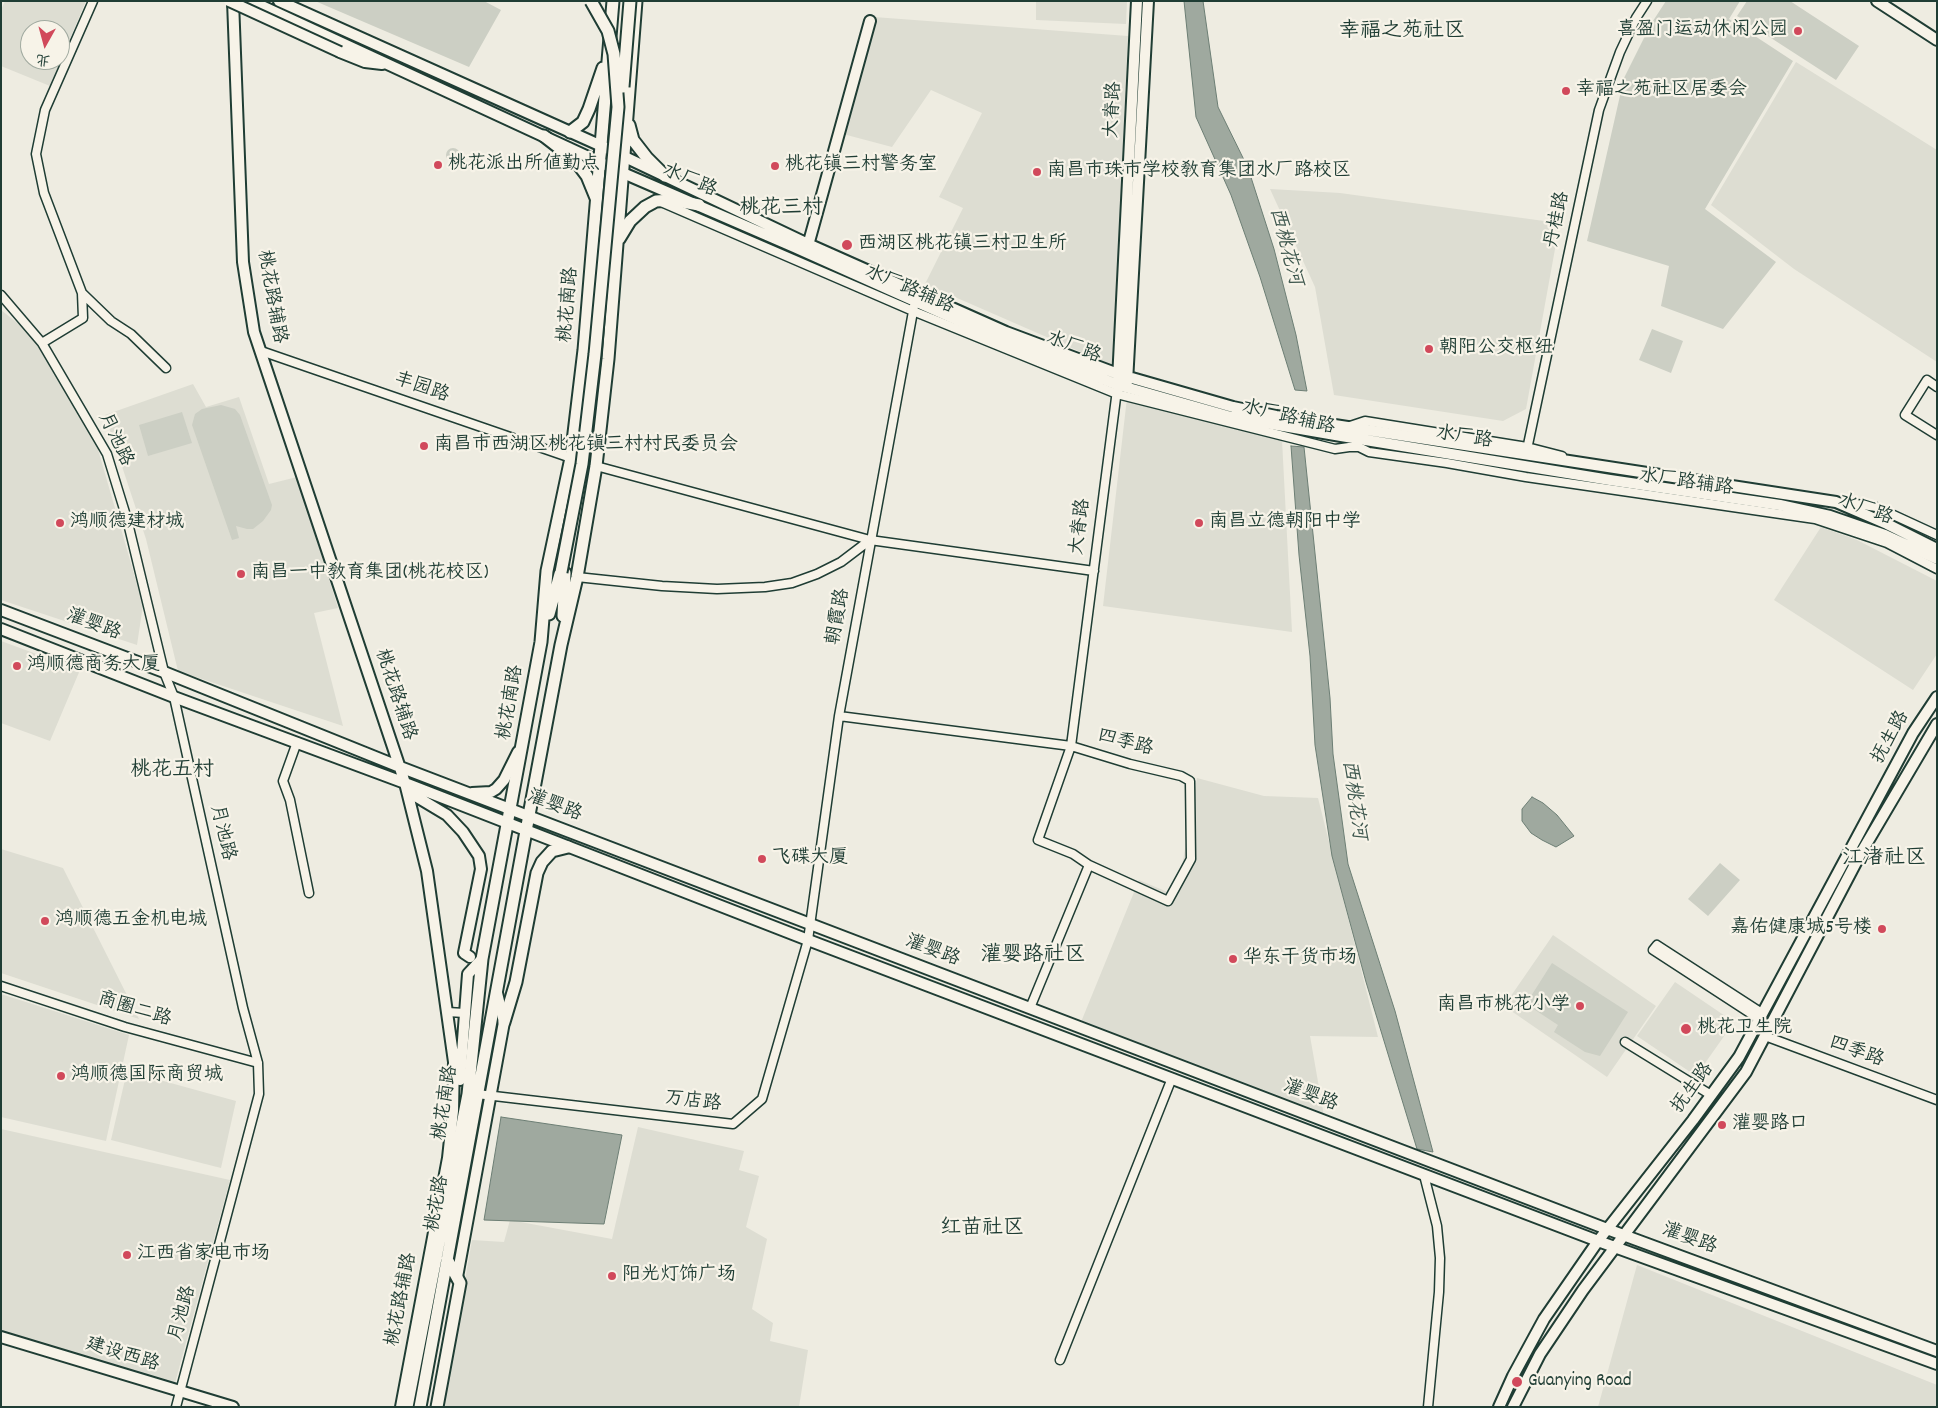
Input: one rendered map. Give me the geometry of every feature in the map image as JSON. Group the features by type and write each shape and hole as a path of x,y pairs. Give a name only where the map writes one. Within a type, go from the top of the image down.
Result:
{"main road":[{"path":"229,1 340,52 366,62 390,64"},
{"name":"桃花路辅路","path":"233,1 243,262 254,332 406,787 427,871 454,1062 453,1111 448,1158 401,1407"},
{"name":"水厂路","path":"251,1 623,173 699,205 808,245"},
{"name":"水厂路","path":"279,1 624,156 808,245 915,301 1004,341 1121,384 1231,416 1332,435 1788,507 1839,519 1885,535 1937,559"},
{"path":"561,645 563,572 582,464 595,354 618,107 614,54 608,31 591,1"},
{"name":"桃花南路","path":"407,1407 442,1258 468,1094 482,959 541,642 547,571 571,458 584,350 613,1"},
{"path":"541,642 563,572 586,464 599,356 630,1"},
{"name":"桃花南路","path":"526,831 561,645 577,577 596,466 608,359 636,1"},
{"name":"大脊路","path":"1121,384 1137,1"},
{"name":"大脊路","path":"1121,384 1148,1"},
{"path":"1877,1 1937,40"},
{"path":"808,245 870,21"},
{"path":"570,132 583,122 609,50"},
{"path":"627,120 634,140 646,158 665,176"},
{"path":"544,136 575,160 587,176 597,201"},
{"path":"618,241 630,221 645,207 659,201 672,200 699,205"},
{"name":"水厂路","path":"1121,384 1233,407 1348,426 1526,450 1598,465 1836,502 1887,524 1937,549"},
{"name":"灌婴路","path":"1,610 164,672 469,794 1607,1229 1937,1352"},
{"name":"灌婴路","path":"1,630 296,742 406,787 507,823 808,940 1598,1241 1937,1364"},
{"name":"抚生路","path":"1499,1407 1513,1376 1544,1319 1598,1241 1739,1057 1913,733 1937,697"},
{"name":"抚生路","path":"1513,1407 1540,1354 1583,1290 1746,1072 1861,853 1937,724"},
{"path":"469,794 491,792 496,789 510,770 523,742"},
{"path":"406,787 446,815 463,832 479,856 481,869 464,952 470,957"},
{"name":"桃花路","path":"420,1407 442,1258 477,1094 526,831"},
{"path":"458,1277 504,1022 516,982 537,873 542,862 552,851 568,847"},
{"path":"437,1407 460,1282 442,1258 461,1072 468,974 482,959"},
{"path":"496,991 504,1022"},
{"name":"建设西路","path":"1,1338 178,1398 233,1407"},
{"name":"建设西路","path":"1,1344 212,1407"}],"street":[{"path":"42,343 83,318 82,293 44,193 36,154 45,110 93,1"},
{"name":"丹桂路","path":"1526,450 1600,110 1620,52 1636,18 1647,1"},
{"name":"水厂路辅路","path":"659,201 915,301"},
{"name":"水厂路辅路","path":"808,245 1009,328 1088,358 1121,384 1325,448 1359,448 1369,452 1526,477 1815,519 1887,544 1937,568"},
{"path":"82,293 111,321 131,334 166,368"},
{"name":"月池路","path":"1,296 42,343 107,454 127,519 164,672 174,696 258,1063 258,1094 178,1398"},
{"name":"朝霞路","path":"808,940 839,716 915,301"},
{"name":"丰园路","path":"261,352 571,458"},
{"path":"1937,387 1927,380 1904,416 1937,435"},
{"name":"大脊路","path":"1089,865 1073,854 1038,840 1071,746 1121,384"},
{"path":"596,466 870,540 1094,571"},
{"name":"水厂路辅路","path":"1654,474 1876,507 1937,535"},
{"path":"577,577 662,586 717,589 765,587 792,583 817,574 841,562 870,540"},
{"name":"四季路","path":"839,716 1071,746 1130,764 1181,776 1190,781 1191,859 1168,901 1089,865"},
{"path":"296,742 283,781 290,800 310,893"},
{"path":"1030,1008 1089,865"},
{"name":"万店路","path":"477,1094 733,1124 762,1100 808,940"},
{"path":"1657,945 1760,1016 1653,950 1657,945"},
{"name":"商圈二路","path":"1,986 125,1027 258,1063"},
{"path":"447,1012 465,1014"},
{"name":"四季路","path":"1765,1036 1937,1100"},
{"path":"1625,1042 1711,1095"},
{"path":"1060,1360 1172,1078"},
{"path":"1424,1175 1437,1226 1440,1258 1439,1292 1428,1407"}],"shaded area":[{"path":"5,1 86,1 70,39 70,20 20,20 20,70 57,70 50,86 1,66 1,10"},
{"path":"315,1 484,1 501,10 469,67"},
{"path":"1036,1 1127,1 1126,24 1036,20"},
{"path":"1184,1 1203,1 1218,107 1248,168 1274,249 1296,335 1307,391 1295,390 1260,277 1231,195 1196,117"},
{"path":"1666,1 1740,1 1729,19 1793,61 1705,209 1776,262 1723,329 1661,306 1669,266 1587,241 1624,78 1651,24"},
{"name":"喜盈门运动休闲公园","path":"1747,1 1790,1 1859,46 1836,80 1737,16"},
{"name":"南昌市珠市学校教育集团水厂路校区","path":"874,17 1128,36 1113,366 925,284 963,208 939,197 982,113 931,90 892,147 843,134"},
{"path":"1796,62 1937,150 1937,362 1794,269 1711,205"},
{"path":"450,148 456,148 460,155 456,162 450,162 446,158 446,152"},
{"path":"1270,189 1340,193 1544,221 1557,238 1526,409 1503,421 1334,395 1315,287"},
{"name":"鸿顺德建材城","path":"1,310 30,333 97,446 143,605 137,645 1,600"},
{"path":"1652,329 1683,341 1671,373 1639,360"},
{"name":"南昌一中教育集团(桃花校区)","path":"193,384 206,407 239,397 269,484 297,477 338,608 314,613 343,726 178,671 146,539 105,415"},
{"name":"南昌立德朝阳中学","path":"1127,398 1282,440 1292,632 1103,606"},
{"path":"221,405 235,409 240,415 272,505 271,510 263,521 253,529 236,526 239,538 232,540 192,425 195,414 202,409"},
{"path":"182,412 192,443 148,456 139,425"},
{"path":"1291,446 1304,447 1330,698 1333,754 1348,864 1395,1011 1433,1152 1417,1149 1366,982 1332,856 1315,745 1310,656 1299,555"},
{"path":"1821,527 1857,540 1937,581 1937,654 1913,690 1774,600"},
{"name":"鸿顺德商务大厦","path":"1,641 80,670 50,741 1,723"},
{"name":"华东干货市场","path":"1197,778 1264,796 1318,798 1378,1037 1310,1036 1324,1116 1081,1022 1139,880 1177,896"},
{"path":"1532,797 1543,803 1557,815 1574,836 1556,847 1531,833 1522,821 1522,809"},
{"name":"鸿顺德五金机电城","path":"1,849 63,868 139,1019 1,973"},
{"path":"1720,863 1740,880 1708,916 1688,899"},
{"name":"南昌市桃花小学","path":"1553,935 1656,1006 1607,1077 1504,1006"},
{"path":"1552,963 1628,1012 1600,1056 1585,1052 1554,1032 1558,1025 1526,1004"},
{"name":"桃花卫生院","path":"1675,982 1734,1022 1696,1076 1637,1036"},
{"name":"鸿顺德国际商贸城","path":"1,994 129,1035 106,1141 1,1117"},
{"path":"127,1071 236,1101 221,1168 111,1140"},
{"path":"501,1117 622,1135 604,1224 484,1220"},
{"name":"阳光灯饰广场","path":"638,1127 744,1151 739,1170 759,1176 746,1227 767,1239 752,1309 773,1323 770,1341 808,1350 799,1407 443,1407 472,1240 504,1242 510,1220 612,1239"},
{"name":"江西省家电市场","path":"1,1129 230,1180 175,1383 1,1331"},
{"path":"1637,1265 1937,1385 1937,1407 1598,1407"}],"place":[{"name":"喜盈门运动休闲公园","path":"1798,31"},
{"name":"幸福之苑社区居委会","path":"1566,91"},
{"name":"桃花派出所值勤点","path":"438,165"},
{"name":"桃花镇三村警务室","path":"775,166"},
{"name":"南昌市珠市学校教育集团水厂路校区","path":"1037,172"},
{"name":"西湖区桃花镇三村卫生所","path":"847,245"},
{"name":"朝阳公交枢纽","path":"1429,349"},
{"name":"南昌市西湖区桃花镇三村村民委员会","path":"424,446"},
{"name":"鸿顺德建材城","path":"60,523"},
{"name":"南昌立德朝阳中学","path":"1199,523"},
{"name":"南昌一中教育集团(桃花校区)","path":"241,574"},
{"name":"鸿顺德商务大厦","path":"17,666"},
{"name":"飞碟大厦","path":"762,859"},
{"name":"鸿顺德五金机电城","path":"45,921"},
{"name":"嘉佑健康城5号楼","path":"1882,929"},
{"name":"华东干货市场","path":"1233,959"},
{"name":"南昌市桃花小学","path":"1580,1006"},
{"name":"桃花卫生院","path":"1686,1029"},
{"name":"鸿顺德国际商贸城","path":"61,1076"},
{"name":"灌婴路口","path":"1722,1125"},
{"name":"江西省家电市场","path":"127,1255"},
{"name":"阳光灯饰广场","path":"612,1276"},
{"name":"Guanying Road","path":"1517,1382"}],"district":[{"name":"幸福之苑社区","path":"1402,33"},
{"name":"桃花三村","path":"781,210"},
{"name":"桃花五村","path":"172,772"},
{"name":"江渚社区","path":"1884,860"},
{"name":"灌婴路社区","path":"1033,957"},
{"name":"红苗社区","path":"982,1230"}],"water label":[{"name":"西桃花河","path":"1284,247"},
{"name":"西桃花河","path":"1352,800"}]}
